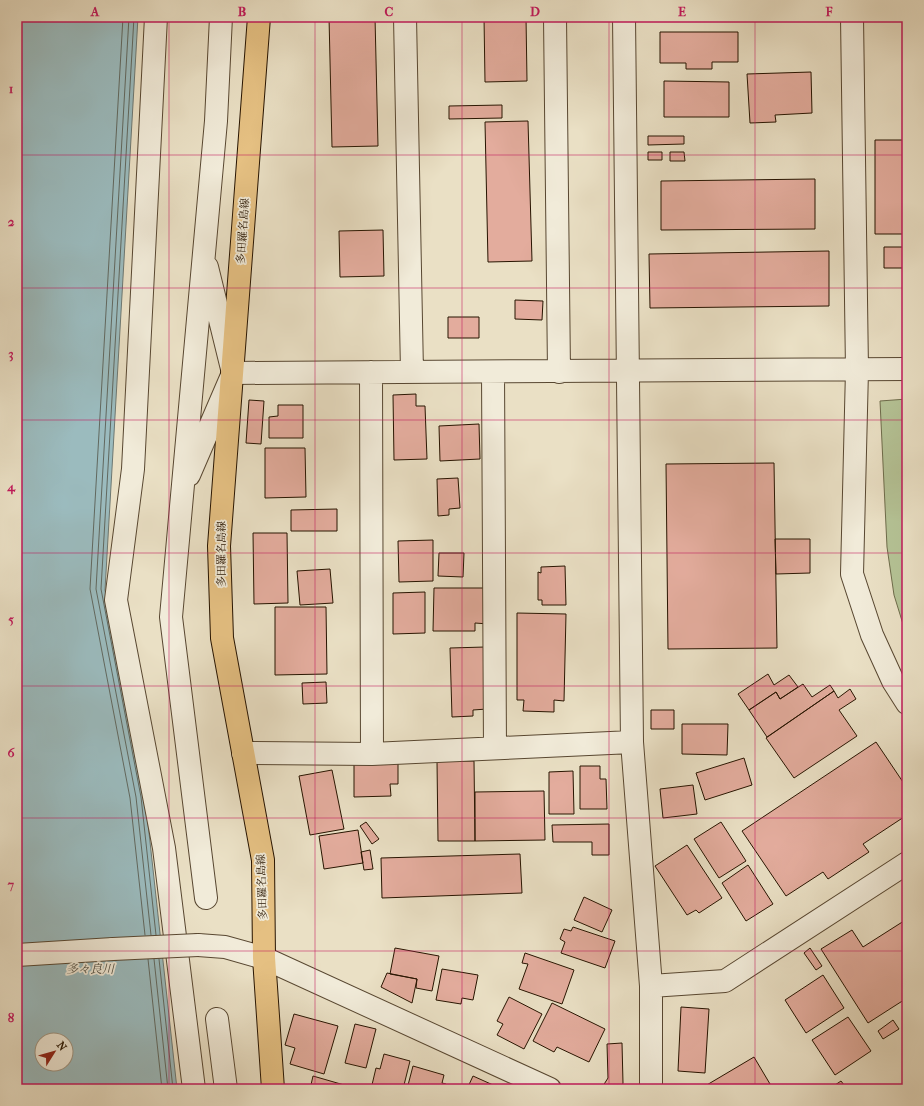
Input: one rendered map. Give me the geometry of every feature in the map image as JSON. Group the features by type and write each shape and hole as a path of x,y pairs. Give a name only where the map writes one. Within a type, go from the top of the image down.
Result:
{"main road":[{"name":"多田羅名島線","path":"259,17 218,546 222,638 263,860 264,958 273,1089"}],"street":[{"path":"156,17 133,469 116,600 164,848 194,1089"},
{"path":"206,898 171,618 203,250 216,122 221,17"},
{"path":"405,17 412,372"},
{"path":"555,17 559,372"},
{"path":"624,17 632,742 651,986 651,1089"},
{"path":"852,17 857,370 852,574 872,635 893,681 907,703"},
{"path":"182,493 232,373 203,250"},
{"path":"232,373 907,370"},
{"path":"371,372 372,754"},
{"path":"493,372 495,748"},
{"path":"243,752 372,754 632,742"},
{"path":"651,986 725,981 907,863"},
{"path":"17,955 113,949 198,946 225,947 264,958 550,1089"},
{"path":"217,1019 226,1089"}],"green space":[{"path":"907,399 907,637 894,595 887,547 880,401"}],"water":[{"name":"多々良川","path":"17,17 138,17 105,590 145,796 177,1089 17,1089"}],"building":[{"path":"329,17 375,17 378,146 332,147"},
{"path":"484,17 526,17 527,81 485,82"},
{"path":"660,32 738,32 738,62 712,62 712,69 686,69 686,63 660,63"},
{"path":"811,72 812,113 775,115 776,122 750,123 747,74"},
{"path":"664,81 729,82 729,117 664,117"},
{"path":"502,105 502,118 449,119 449,106"},
{"path":"528,121 532,261 488,262 485,122"},
{"path":"648,136 684,136 684,144 648,145"},
{"path":"875,140 907,140 907,234 875,234"},
{"path":"648,152 662,152 662,160 648,160"},
{"path":"670,152 684,152 685,161 670,161"},
{"path":"815,179 815,229 661,230 661,181"},
{"path":"383,230 384,276 340,277 339,231"},
{"path":"884,247 907,247 907,268 884,268"},
{"path":"829,251 829,306 650,308 649,254"},
{"path":"515,300 543,301 542,320 515,319"},
{"path":"448,317 479,317 479,338 448,338"},
{"path":"416,394 416,406 425,406 427,459 394,460 393,395"},
{"path":"249,400 264,401 261,444 246,443"},
{"path":"278,405 303,405 303,438 269,438 269,417 278,416"},
{"path":"479,424 480,459 440,461 439,426"},
{"path":"265,448 305,448 306,497 265,498"},
{"path":"774,463 777,648 668,649 666,464"},
{"path":"458,478 460,508 449,509 449,515 438,516 437,479"},
{"path":"337,509 337,531 291,531 291,510"},
{"path":"253,533 287,533 288,603 254,604"},
{"path":"775,539 810,539 810,573 776,574"},
{"path":"433,540 433,581 399,582 398,541"},
{"path":"439,553 464,553 463,577 438,576"},
{"path":"565,566 566,605 542,605 542,600 538,600 538,572 541,573 541,567"},
{"path":"330,569 333,603 300,605 297,571"},
{"path":"434,588 490,588 489,624 475,623 475,631 433,631"},
{"path":"425,592 425,633 393,634 393,593"},
{"path":"275,607 326,607 327,674 275,675"},
{"path":"517,613 566,614 564,701 554,700 554,712 523,711 524,700 517,700"},
{"path":"485,647 487,709 473,710 473,716 452,717 450,648"},
{"path":"768,674 774,685 789,675 798,687 780,699 776,692 749,710 738,694"},
{"path":"326,682 327,703 303,704 302,683"},
{"path":"803,684 812,697 830,685 834,691 767,737 749,710 776,692 780,699"},
{"path":"850,689 856,699 839,710 857,736 794,778 766,738 834,691 838,698"},
{"path":"651,710 674,710 674,729 651,729"},
{"path":"682,724 728,724 727,755 682,754"},
{"path":"876,742 907,788 907,815 863,844 869,852 828,879 823,872 786,896 742,831"},
{"path":"744,758 752,785 705,800 696,773"},
{"path":"437,761 474,761 475,841 438,841"},
{"path":"398,763 398,784 390,784 391,796 354,797 354,764"},
{"path":"580,766 600,766 600,779 606,779 607,809 580,809"},
{"path":"332,770 344,829 310,835 299,776"},
{"path":"573,771 574,814 549,814 549,772"},
{"path":"693,785 697,814 663,818 660,789"},
{"path":"544,791 545,840 475,841 475,792"},
{"path":"366,822 379,839 372,844 360,826"},
{"path":"721,822 746,861 719,878 694,839"},
{"path":"609,824 609,855 592,855 592,842 553,842 552,825"},
{"path":"358,830 363,863 324,869 319,836"},
{"path":"687,845 722,898 699,913 696,910 687,915 655,866"},
{"path":"370,850 373,869 364,870 361,852"},
{"path":"520,854 522,893 382,898 381,858"},
{"path":"748,865 773,904 746,921 722,883"},
{"path":"584,897 612,910 602,932 574,920"},
{"path":"907,919 907,998 868,1023 821,949 852,930 863,947"},
{"path":"573,927 615,941 605,968 561,953 565,942 560,939 564,929 571,931"},
{"path":"395,948 439,956 432,991 416,988 417,979 390,974"},
{"path":"810,948 822,966 816,970 804,953"},
{"path":"525,953 574,970 562,1004 519,989 528,964 522,963"},
{"path":"442,969 478,975 473,1000 462,998 461,1004 436,1000"},
{"path":"387,973 417,979 412,1003 381,987"},
{"path":"823,975 844,1008 806,1033 785,1000"},
{"path":"509,997 542,1014 524,1049 497,1035 503,1024 497,1021"},
{"path":"552,1003 605,1029 589,1062 557,1047 554,1052 533,1041"},
{"path":"681,1007 709,1009 705,1073 678,1071"},
{"path":"294,1014 338,1026 324,1074 290,1064 295,1048 285,1045"},
{"path":"848,1017 871,1051 835,1075 812,1040"},
{"path":"893,1020 899,1029 883,1039 878,1031"},
{"path":"355,1024 376,1029 366,1068 345,1063"},
{"path":"622,1043 623,1083 621,1089 601,1089 608,1078 607,1044"},
{"path":"384,1054 410,1061 403,1089 371,1089 376,1068 380,1069"},
{"path":"754,1057 773,1089 700,1089"},
{"path":"413,1066 444,1075 442,1083 446,1084 445,1089 407,1089"},
{"path":"313,1076 358,1089 310,1089"},
{"path":"473,1076 502,1089 467,1089"},
{"path":"841,1081 847,1089 829,1089"}]}
